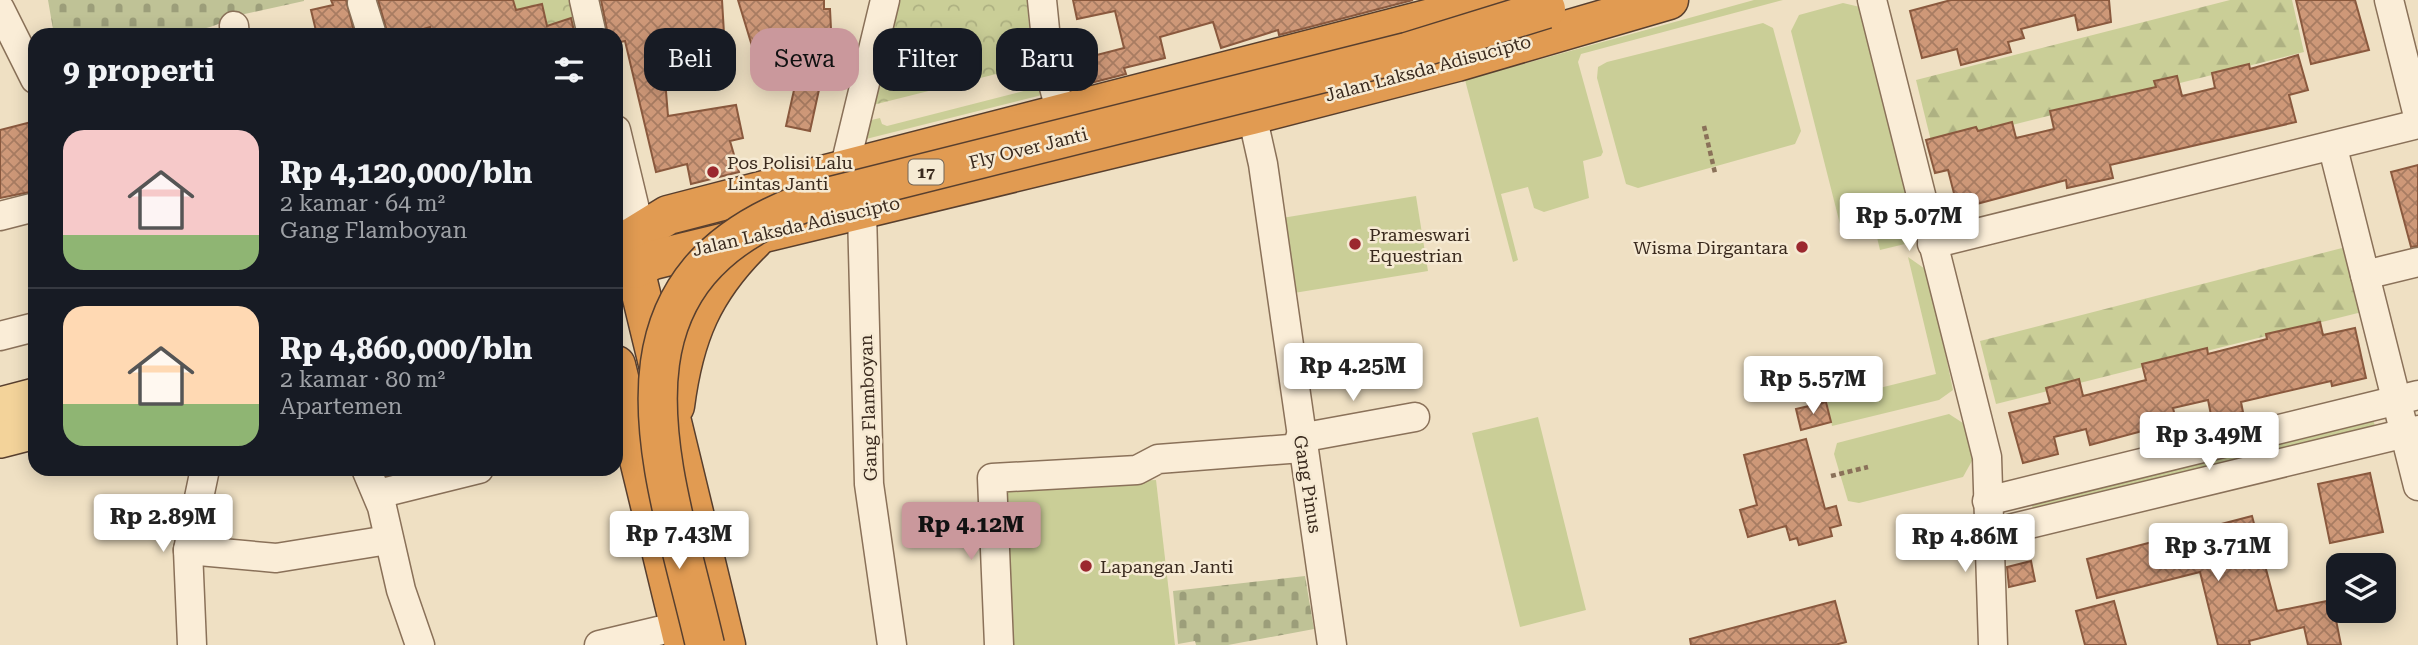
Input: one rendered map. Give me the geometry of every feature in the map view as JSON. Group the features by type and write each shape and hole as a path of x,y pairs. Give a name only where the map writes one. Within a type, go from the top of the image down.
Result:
{"highway":[{"name":"17","path":"631,242 844,170 1061,113 1413,11 1501,0"},
{"name":"Jalan Laksda Adisucipto","path":"631,242 653,260 760,233 862,212 1252,116 1457,62 1668,0"},
{"name":"Fly Over Janti","path":"705,645 661,456 655,391 662,344 682,296 703,267 737,236 757,223 804,203 1394,55 1560,5"},
{"path":"1008,127 895,168 888,176 891,186 908,190 1020,173"},
{"path":"672,421 681,361 695,319 729,268 760,233"},
{"path":"631,242 726,645"},
{"path":"623,424 650,503 669,582 673,640"}],"main road":[{"path":"0,405 28,398"},
{"path":"0,440 28,433"}],"street":[{"path":"584,0 590,28"},
{"path":"844,170 885,0"},
{"path":"1042,0 1049,69 1061,113"},
{"path":"1872,0 1987,457 1993,645"},
{"path":"2389,0 2418,116"},
{"path":"362,3 370,28"},
{"path":"0,9 28,65"},
{"name":"Gang Pinus","path":"1252,116 1263,164 1332,645"},
{"path":"1933,244 2333,148 2418,124"},
{"path":"2333,148 2365,275 2408,398 2418,486"},
{"path":"623,182 631,242"},
{"path":"0,216 28,209"},
{"name":"Gang Flamboyan","path":"862,212 869,484 892,645"},
{"path":"2365,275 2418,262"},
{"path":"0,336 28,329"},
{"path":"1987,501 2408,398"},
{"path":"999,645 992,478 1137,470 1158,459 1301,443 1415,417"},
{"path":"1988,534 2412,432"},
{"path":"192,645 188,550 204,476"},
{"path":"417,476 372,481 420,645"},
{"path":"690,491 725,570 742,645"},
{"path":"598,645 673,640 656,585 650,503"},
{"path":"188,550 276,558 388,540"}],"path":[{"path":"1704,126 1715,173"},
{"path":"1831,476 1868,467"}],"green space":[{"path":"48,0 304,0 231,17 205,28 53,28"},
{"path":"435,0 584,0 590,28 443,28"},
{"path":"896,0 1027,0 1029,28 996,28 996,74 982,78 982,28 889,28"},
{"path":"1754,0 1783,0 1581,54 1578,62 1603,152 1601,156 1583,161 1589,198 1544,212 1534,208 1528,187 1501,194 1518,260 1513,262 1465,80"},
{"path":"2230,0 2292,0 2304,52 1932,145 1916,80"},
{"path":"1843,3 1860,7 1916,230 1909,243 1880,250 1876,233 1862,227 1842,232 1791,31 1799,15"},
{"path":"1763,23 1773,28 1801,131 1795,144 1638,188 1626,184 1597,78 1598,67 1607,62"},
{"path":"873,90 929,91 869,106"},
{"path":"1023,91 1043,91 1046,94 862,140 867,121 880,118 882,124 887,126"},
{"name":"Prameswari Equestrian","path":"1416,196 1428,271 1294,293 1282,218"},
{"path":"2346,247 2362,312 1996,404 1980,341"},
{"path":"1908,257 1928,271 1953,390 1939,400 1832,426 1827,401 1936,374"},
{"path":"1949,414 1966,425 1973,459 1963,477 1859,503 1848,501 1834,454 1837,443"},
{"path":"1538,417 1586,610 1520,627 1472,433"},
{"path":"2373,419 2375,426 2036,510 2032,507 2034,502"},
{"name":"Lapangan Janti","path":"1156,480 1175,645 1011,645 1004,486"},
{"path":"1305,576 1314,629 1228,645 1196,645 1195,641 1178,644 1173,591"}],"building":[{"path":"331,0 346,0 353,28 315,28 311,10 333,5"},
{"path":"378,0 513,0 516,10 542,4 547,26 571,18 573,28 430,27 386,28"},
{"path":"601,0 722,0 724,28 644,28 644,91 666,91 668,116 736,105 743,138 730,141 739,172 691,184 687,164 656,172 623,41 623,28 607,28"},
{"path":"738,0 824,0 824,9 830,9 831,28 750,28 750,39"},
{"path":"1073,0 1413,0 1279,35 1278,30 1221,48 1213,22 1160,37 1165,58 1124,68 1126,74 1098,81 1098,55 1124,48 1115,11 1077,19"},
{"path":"1951,0 2109,0 2111,22 2078,30 2075,15 2021,29 2024,38 2008,42 2011,52 1961,65 1957,49 1922,58 1910,11"},
{"path":"2296,0 2355,0 2369,50 2311,64"},
{"path":"2298,55 2308,90 2289,95 2296,122 2110,165 2113,178 2067,188 2066,180 1958,209 1948,170 1935,173 1926,140 1976,127 1978,131 2012,122 2016,138 2054,129 2050,111 2156,87 2154,81 2177,76 2182,96 2215,88 2212,73 2249,64 2250,69"},
{"path":"794,91 819,91 810,131 786,126"},
{"path":"28,123 28,192 0,198 0,130"},
{"path":"2418,165 2418,246 2411,247 2391,172"},
{"path":"2320,322 2323,335 2355,328 2366,378 2332,386 2331,381 2241,402 2243,412 2212,420 2208,400 2173,408 2178,429 2147,437 2146,430 2090,445 2086,429 2054,437 2058,454 2023,463 2009,413 2050,403 2046,388 2079,379 2083,396 2146,380 2142,364 2207,348 2208,354 2267,339 2266,334"},
{"path":"1826,402 1831,422 1801,430 1796,409"},
{"path":"1806,439 1825,509 1836,506 1841,525 1830,528 1832,536 1799,545 1797,538 1790,540 1786,526 1748,537 1740,510 1757,505 1744,455"},
{"path":"2370,473 2383,532 2330,543 2318,484"},
{"path":"2252,516 2277,611 2326,601 2326,623 2337,623 2341,645 2308,645 2304,627 2249,641 2250,645 2218,645 2200,572 2097,598 2087,559"},
{"path":"2031,561 2035,581 2009,587 2007,567"},
{"path":"1835,601 1846,642 1835,645 1691,645 1690,639"},
{"path":"2114,601 2126,645 2085,645 2076,611"}],"place":[{"name":"Pos Polisi Lalu Lintas Janti","path":"713,172"},
{"name":"Prameswari Equestrian","path":"1355,244"},
{"name":"Wisma Dirgantara","path":"1802,247"},
{"name":"Lapangan Janti","path":"1086,566"}]}
